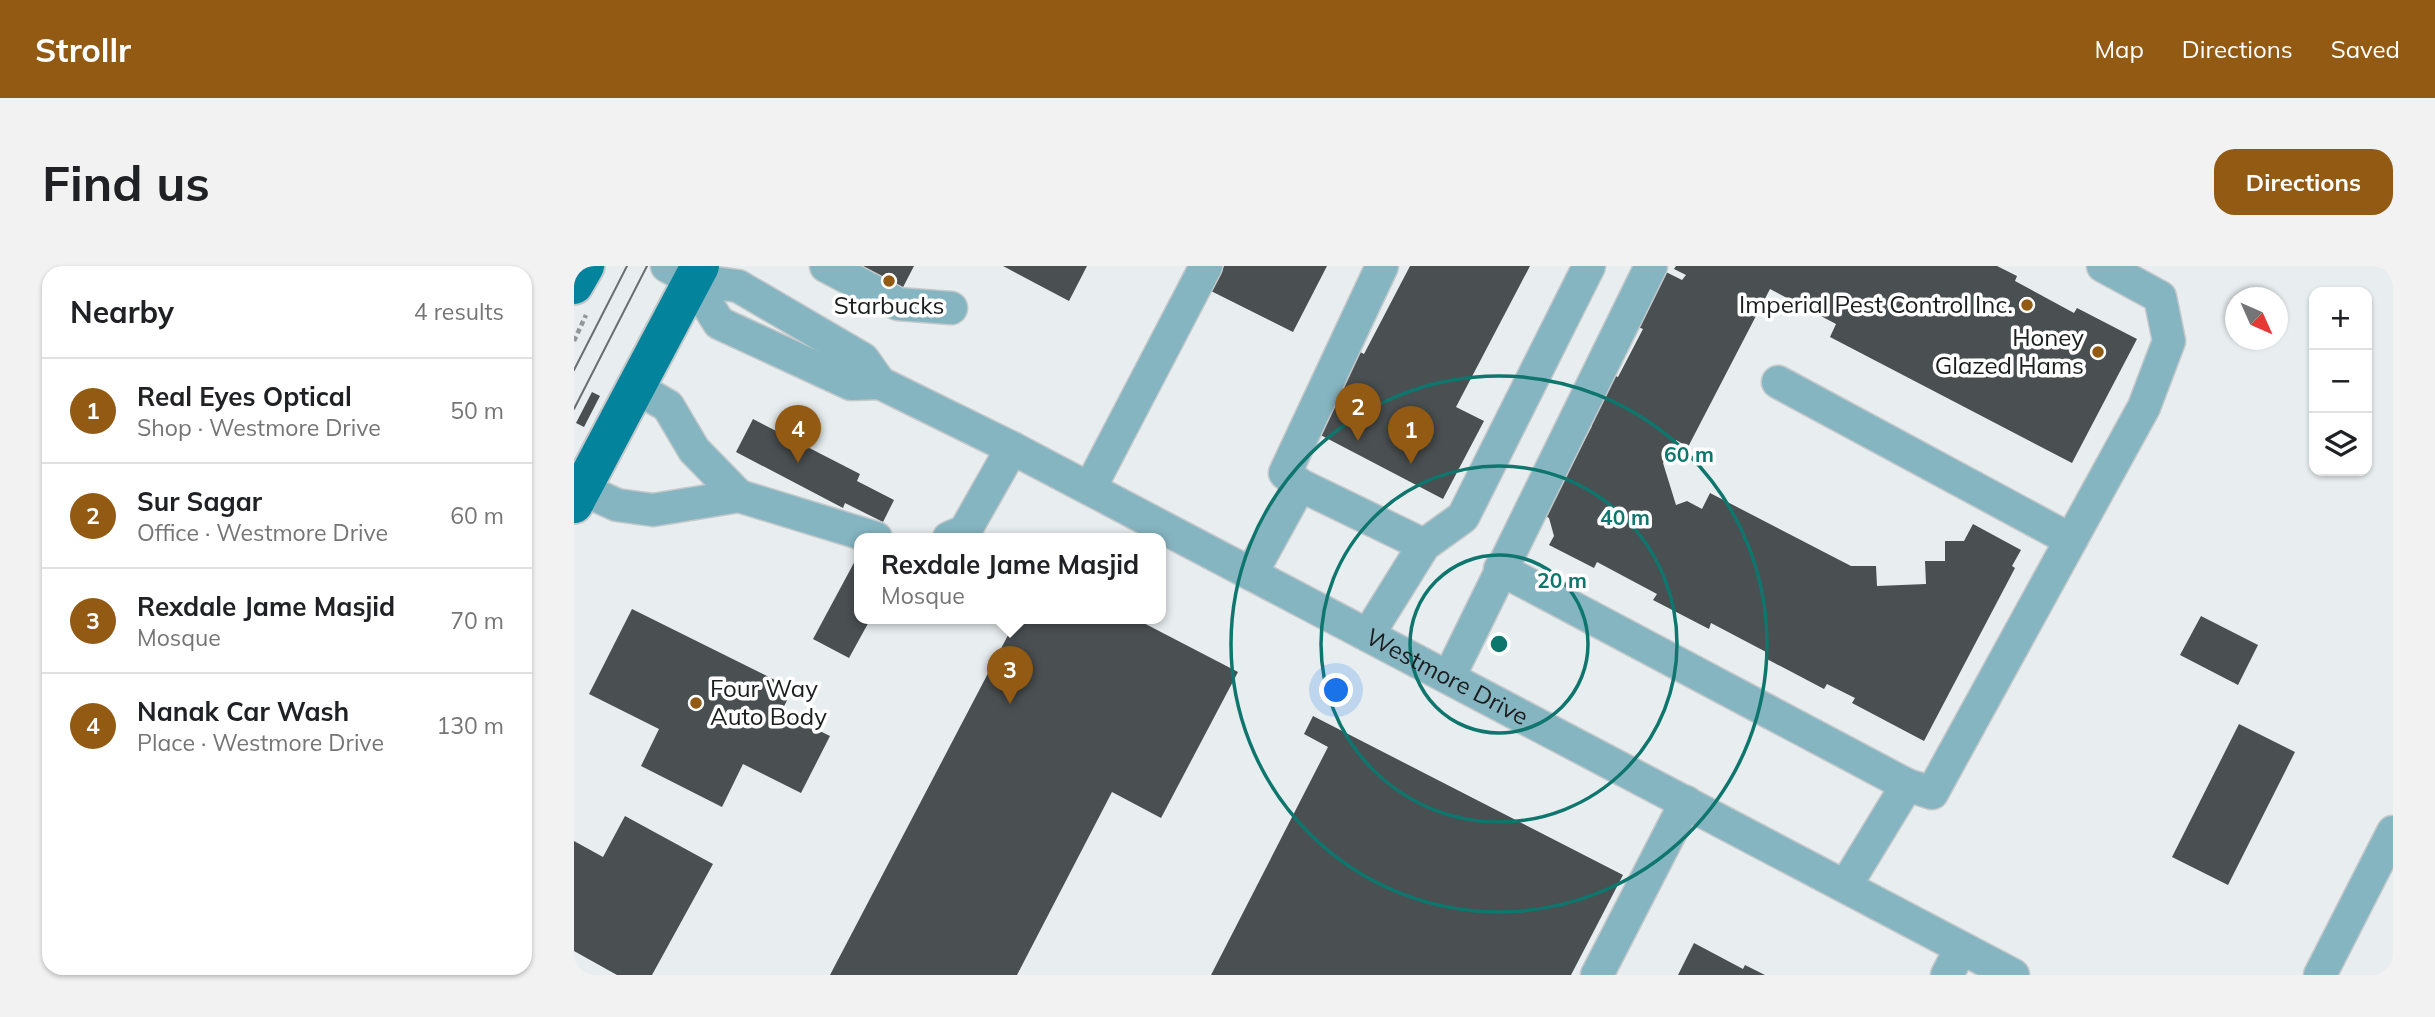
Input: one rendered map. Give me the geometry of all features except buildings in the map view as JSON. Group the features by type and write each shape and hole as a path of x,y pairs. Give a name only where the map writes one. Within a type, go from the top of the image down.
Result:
{"main road":[{"path":"582,295 585,266"},
{"path":"578,496 635,387 686,271"}],"street":[{"path":"826,266 898,304 951,308"},
{"path":"1090,488 1206,266"},
{"path":"1382,266 1285,473 1300,485 1424,545"},
{"path":"1368,635 1424,545 1463,517 1589,266"},
{"path":"1449,677 1651,266"},
{"path":"1500,569 1906,785 1932,793 2144,407 2169,341 2160,297 2103,266"},
{"name":"Westmore Drive","path":"686,271 738,286 863,359 880,383 1090,488 1846,885 1954,962 2013,975"},
{"path":"1778,382 2071,540"},
{"path":"635,387 668,406 694,450 738,496"},
{"path":"960,533 965,531 1012,448"},
{"path":"1251,574 1300,485"},
{"path":"578,496 653,510 738,496 860,533"},
{"path":"1846,885 1906,785"},
{"path":"1598,975 1686,802"},
{"path":"2320,975 2393,832"}],"path":[{"path":"574,341 582,295"}],"tram line":[{"path":"574,370 627,266"},
{"path":"574,409 647,266"}],"place":[{"name":"Starbucks","path":"889,281"},
{"name":"Imperial Pest Control Inc.","path":"2027,305"},
{"name":"Honey Glazed Hams","path":"2098,352"},
{"name":"Sur Sagar","path":"1358,441"},
{"name":"Nanak Car Wash","path":"798,463"},
{"name":"Real Eyes Optical","path":"1411,464"},
{"name":"Four Way Auto Body","path":"696,703"},
{"name":"Rexdale Jame Masjid","path":"1010,704"}]}
